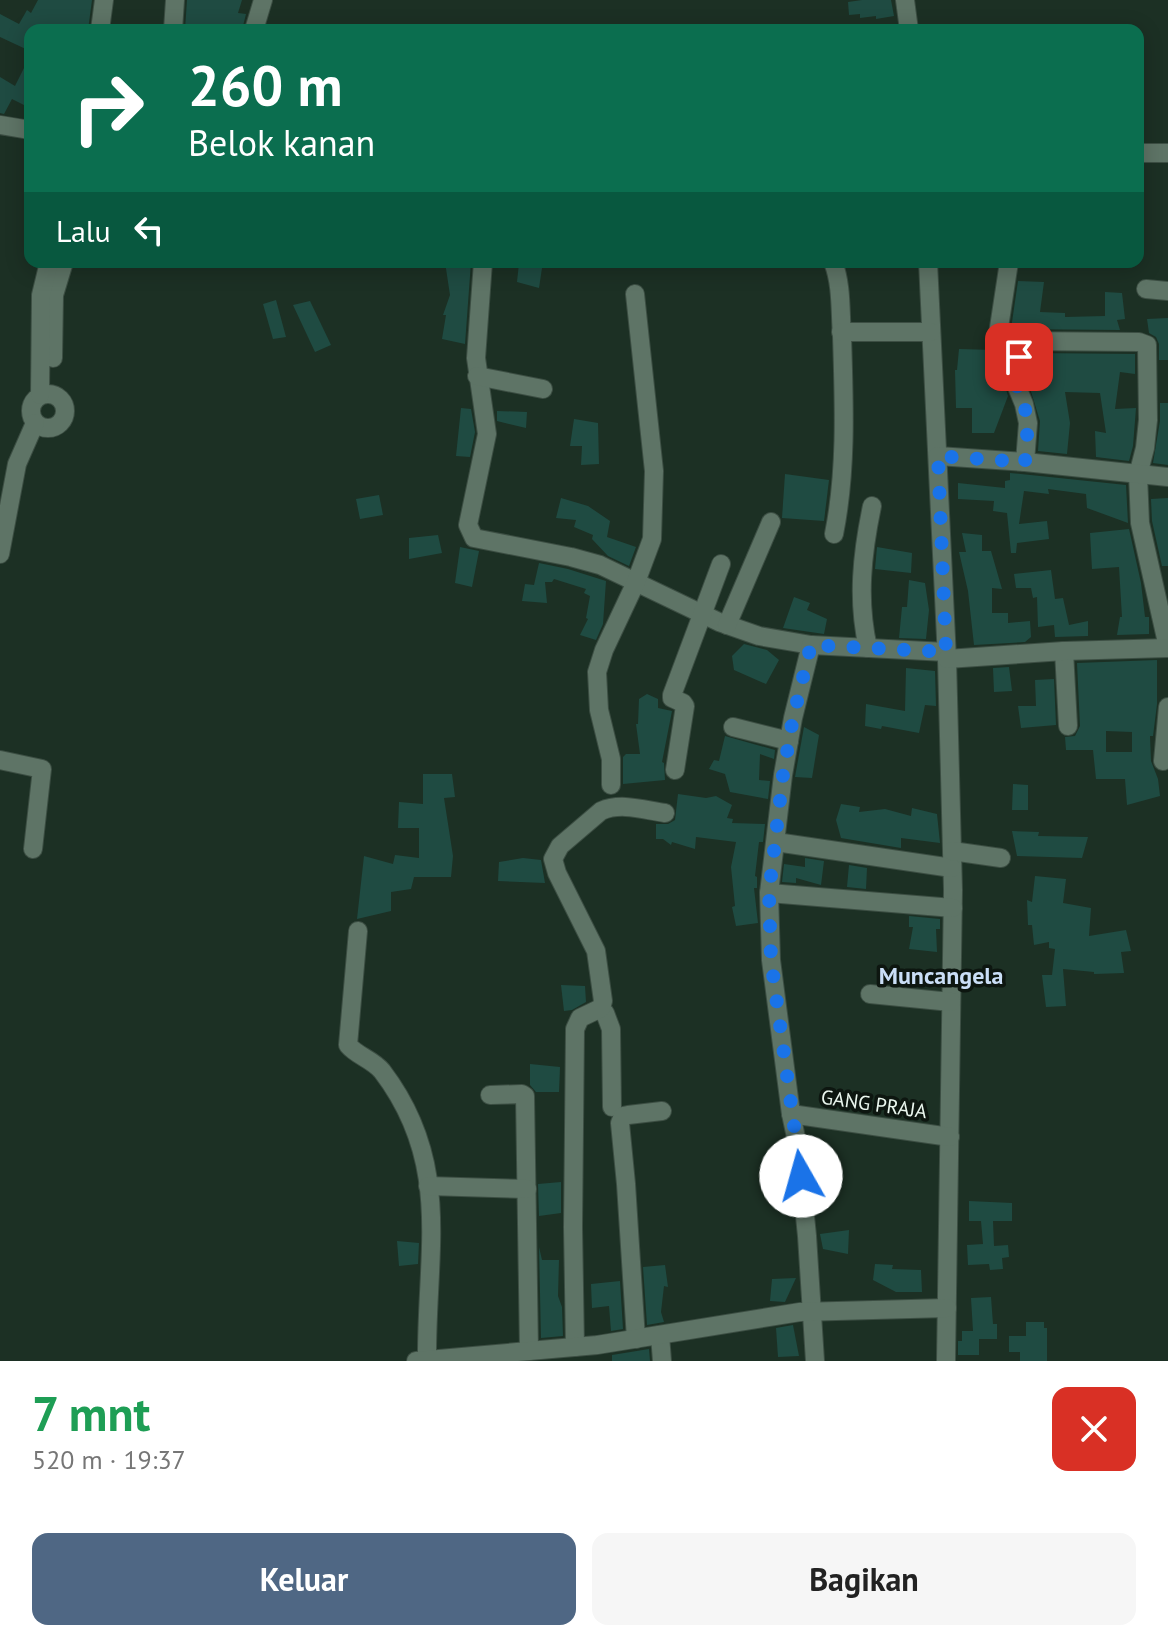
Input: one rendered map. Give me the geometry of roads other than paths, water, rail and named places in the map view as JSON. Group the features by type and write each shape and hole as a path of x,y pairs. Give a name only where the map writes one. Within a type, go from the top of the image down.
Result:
{"street":[{"path":"101,24 104,0"},
{"path":"173,24 175,0"},
{"path":"256,24 263,0"},
{"path":"905,0 908,24"},
{"path":"0,125 24,129"},
{"path":"1144,153 1168,153"},
{"path":"45,394 41,295 48,268"},
{"path":"45,394 60,398 65,408 63,419 56,427 45,428 35,423 30,414 32,403 45,394 55,342 54,295 62,268"},
{"path":"483,268 477,376 487,417 487,434 468,525 471,535 484,542 600,565 727,625 773,639 946,656 1168,648 1140,523 1138,475 1148,420 1148,357 1144,342 1001,341"},
{"path":"834,268 840,290 843,471 834,534"},
{"path":"928,268 946,656 953,908 946,1361"},
{"path":"1001,341 998,325 1008,268"},
{"path":"1146,289 1168,291"},
{"path":"611,785 611,759 599,710 597,672 652,539 654,486 635,294"},
{"path":"841,332 931,332"},
{"path":"1001,341 1013,346 1019,357 1017,387 1028,423 1025,462"},
{"path":"477,376 543,389"},
{"path":"0,554 17,464 35,423"},
{"path":"938,456 1168,477"},
{"path":"868,648 861,578 863,548 872,506"},
{"path":"727,625 771,522"},
{"path":"675,770 685,706 672,695 721,564"},
{"path":"811,645 789,741 769,893 771,960 798,1147 815,1361"},
{"path":"1064,651 1068,726"},
{"path":"1163,761 1168,707"},
{"path":"733,727 789,741"},
{"path":"0,760 42,769 33,849"},
{"path":"575,1347 574,1053 577,1022 598,1010 603,1001 596,951 553,859 560,846 609,807 665,813"},
{"path":"776,842 952,860 1001,858"},
{"path":"769,893 953,908"},
{"path":"358,931 348,1045 374,1062 401,1101 421,1141 433,1226 427,1298 427,1360"},
{"path":"870,994 951,1002"},
{"path":"598,1010 605,1013 611,1029 612,1107"},
{"path":"490,1095 525,1095 537,1354"},
{"path":"636,1339 620,1123 623,1116 662,1111"},
{"name":"GANG PRAJA","path":"791,1114 950,1137"},
{"path":"428,1186 527,1189"},
{"path":"416,1361 537,1354 813,1311 947,1308"},
{"path":"660,1335 662,1361"}],"district":[{"name":"Muncangela","path":"941,976"}]}
